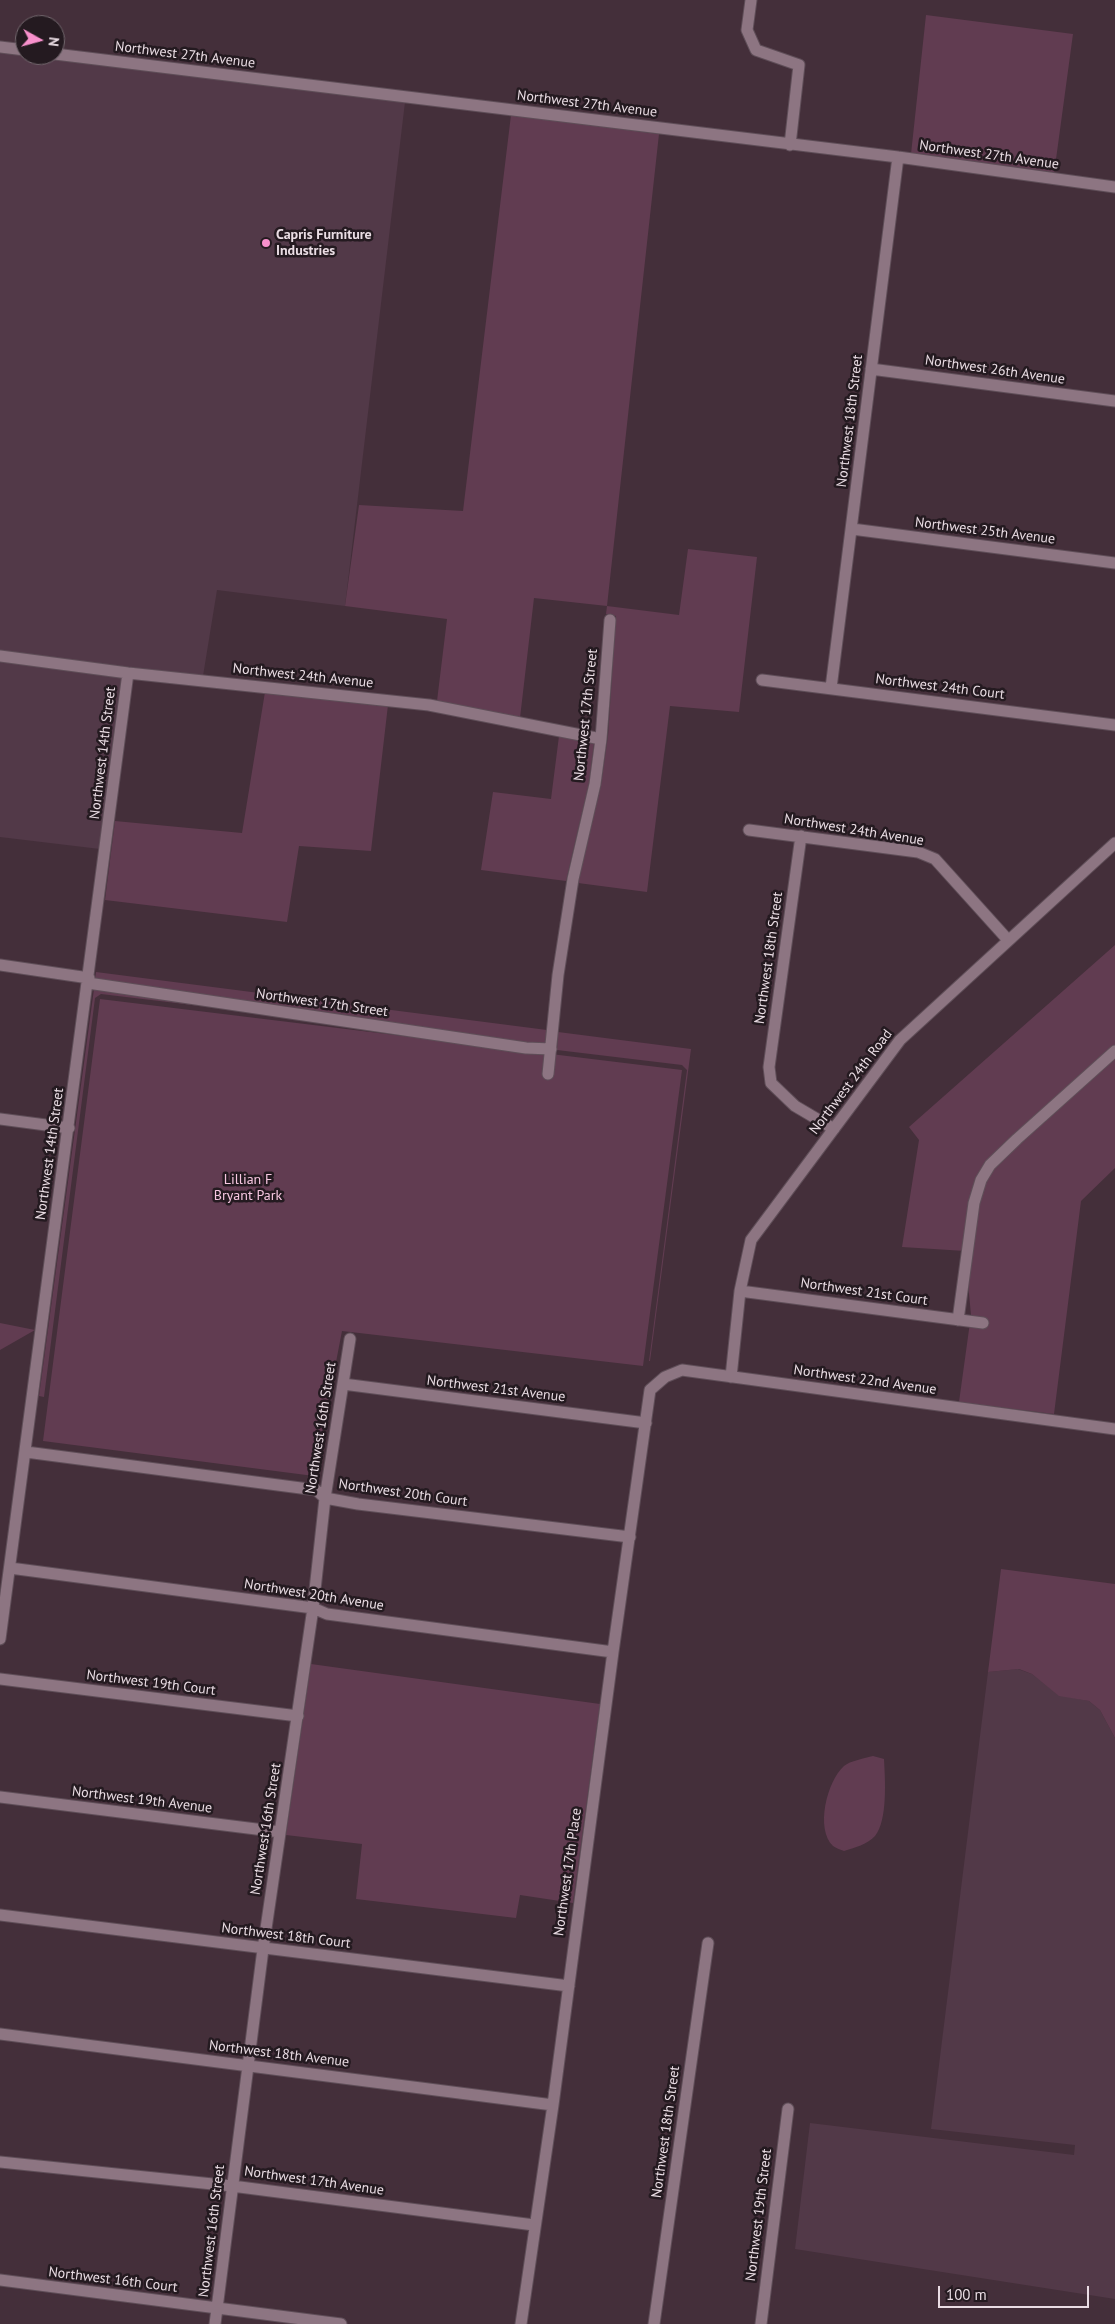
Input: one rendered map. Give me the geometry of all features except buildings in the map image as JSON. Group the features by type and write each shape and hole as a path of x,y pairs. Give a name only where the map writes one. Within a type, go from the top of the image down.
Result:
{"street":[{"path":"751,0 747,30 756,50 799,65 790,145"},
{"path":"0,47 15,49"},
{"name":"Northwest 27th Avenue","path":"65,55 898,157 1115,187"},
{"name":"Northwest 18th Street","path":"831,688 898,157"},
{"name":"Northwest 26th Avenue","path":"871,369 1115,401"},
{"name":"Northwest 25th Avenue","path":"852,529 1115,563"},
{"name":"Northwest 17th Street","path":"548,1074 558,975 573,879 595,784 601,739 610,620"},
{"name":"Northwest 24th Avenue","path":"0,656 128,673 429,705 601,739"},
{"name":"Northwest 14th Street","path":"0,1639 89,980 128,673"},
{"name":"Northwest 24th Court","path":"762,680 1115,725"},
{"name":"Northwest 24th Avenue","path":"749,830 918,852 935,859 1008,940"},
{"name":"Northwest 18th Street","path":"801,836 768,1067 771,1083 795,1106 834,1130"},
{"name":"Northwest 24th Road","path":"731,1377 740,1291 751,1240 900,1040 1115,843"},
{"name":"Northwest 17th Street","path":"0,965 526,1048 551,1049"},
{"path":"958,1320 974,1203 981,1180 990,1165 1115,1051"},
{"path":"0,1119 69,1128"},
{"name":"Northwest 21st Court","path":"740,1291 983,1323"},
{"name":"Northwest 16th Street","path":"215,2324 263,1949 314,1608 325,1498 350,1339"},
{"name":"Northwest 22nd Avenue","path":"646,1423 650,1390 665,1377 682,1370 1115,1429"},
{"name":"Northwest 21st Avenue","path":"343,1384 646,1423"},
{"name":"Northwest 17th Place","path":"520,2324 553,2105 613,1652 646,1423"},
{"name":"Northwest 20th Court","path":"26,1452 316,1490 325,1498 358,1504 630,1537"},
{"name":"Northwest 20th Avenue","path":"10,1568 314,1608 327,1614 613,1652"},
{"name":"Northwest 19th Court","path":"0,1679 298,1716"},
{"name":"Northwest 19th Avenue","path":"0,1797 280,1832"},
{"name":"Northwest 18th Court","path":"0,1916 569,1986"},
{"name":"Northwest 18th Street","path":"654,2324 708,1943"},
{"name":"Northwest 18th Avenue","path":"0,2034 553,2105"},
{"name":"Northwest 19th Street","path":"760,2324 788,2109"},
{"name":"Northwest 17th Avenue","path":"0,2162 232,2186 534,2225"},
{"name":"Northwest 16th Court","path":"0,2280 341,2324"}],"shaded area":[{"path":"0,52 15,54 15,65 65,65 65,60 405,102 345,606 217,590 203,676 0,651"},
{"path":"0,661 122,677 100,849 0,837"},
{"path":"1018,1669 1032,1674 1059,1695 1089,1701 1100,1710 1115,1738 1115,2299 795,2249 810,2123 1074,2155 1075,2145 931,2129 988,1672"}],"green space":[{"path":"926,15 1073,34 1054,174 911,154"},
{"path":"511,115 659,134 607,606 534,598 520,718 437,701 447,619 345,606 359,505 463,511"},
{"path":"688,549 757,557 739,712 670,706 647,892 578,883 601,785 608,736 616,616 606,614 607,606 679,615"},
{"path":"265,692 388,705 371,851 299,846 287,922 105,900 115,821 242,833"},
{"path":"559,736 594,743 589,783 566,881 481,870 493,792 551,799"},
{"path":"1115,945 1115,1168 1081,1201 1054,1414 959,1402 971,1315 965,1251 902,1247 919,1140 909,1127"},
{"path":"96,972 547,1030 545,1044 526,1043 95,979"},
{"path":"94,989 201,1006 101,994 95,998 44,1397 39,1396"},
{"name":"Lillian F Bryant Park","path":"100,999 682,1070 643,1366 342,1331 314,1476 43,1441"},
{"path":"558,1032 691,1049 650,1361 687,1070 682,1065 557,1050"},
{"path":"0,1323 35,1330 0,1350"},
{"path":"1001,1569 1115,1584 1115,1738 1100,1710 1089,1701 1059,1696 1032,1674 1019,1669 988,1672"},
{"path":"311,1664 600,1704 573,1903 520,1895 516,1918 356,1899 362,1844 286,1835"},
{"path":"873,1756 884,1759 885,1799 882,1820 879,1829 872,1839 844,1851 833,1846 825,1828 825,1805 828,1793 838,1773 844,1766"}],"place":[{"name":"Capris Furniture Industries","path":"266,243"}]}
